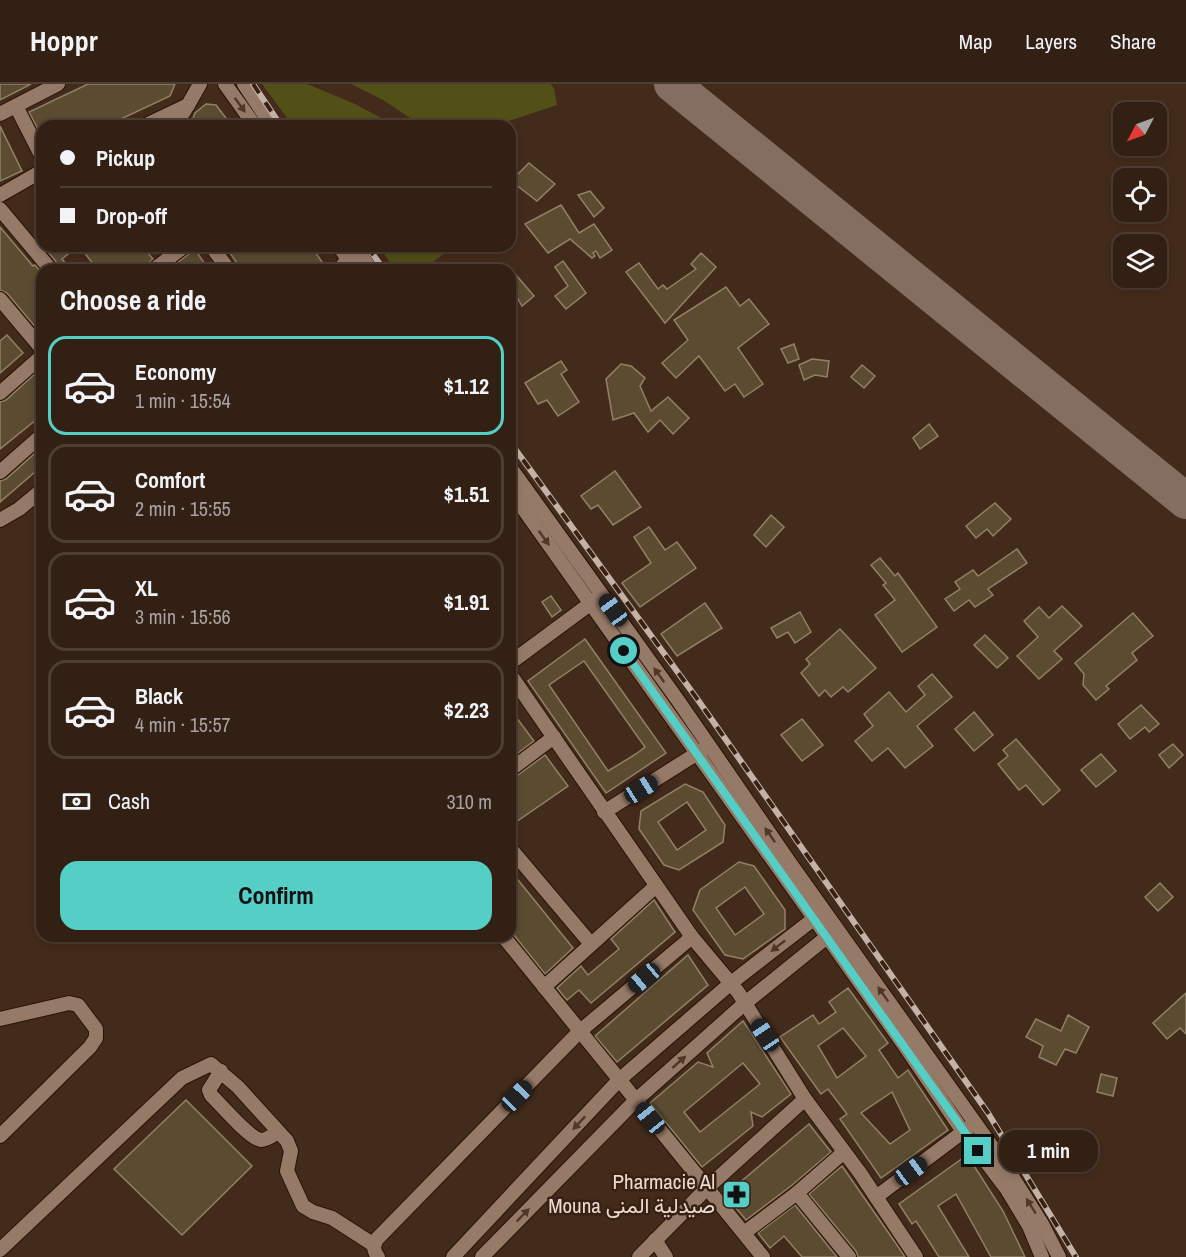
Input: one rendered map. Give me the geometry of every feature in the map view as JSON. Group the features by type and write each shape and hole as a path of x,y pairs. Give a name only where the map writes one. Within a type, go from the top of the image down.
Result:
{"street":[{"path":"0,114 58,84"},
{"path":"179,120 200,84"},
{"path":"225,84 251,120"},
{"path":"244,84 268,120"},
{"path":"157,120 188,105"},
{"path":"16,106 36,145"},
{"path":"0,195 36,174"},
{"path":"0,209 46,264"},
{"path":"161,264 177,252"},
{"path":"2,306 36,343"},
{"path":"0,393 36,361"},
{"path":"0,472 36,440"},
{"path":"0,520 19,509 36,495"},
{"path":"517,498 710,746 964,1133 1006,1188 1029,1226 1042,1257"},
{"path":"516,659 596,599"},
{"path":"596,599 697,754 819,914"},
{"path":"516,695 554,737 692,937 731,983 805,1099 916,1257"},
{"path":"516,766 554,737"},
{"path":"604,812 710,746"},
{"path":"516,855 591,944"},
{"path":"544,987 656,886"},
{"path":"453,1257 619,1080 731,983 819,914"},
{"path":"482,1257 635,1101 744,1004 832,933"},
{"path":"832,933 974,1122 1028,1201 1059,1257"},
{"path":"376,1251 377,1239 579,1032 692,937"},
{"path":"508,942 763,1257"},
{"path":"0,1019 69,1003 78,1005 96,1029 96,1038 90,1047 0,1136"},
{"path":"0,1250 182,1078 211,1064 221,1071 291,1148 287,1171 303,1206 332,1218 376,1251"},
{"path":"221,1071 210,1086 211,1095 249,1135 258,1140 278,1132"},
{"path":"639,1257 706,1188 805,1099"},
{"path":"876,1197 964,1133 974,1122"},
{"path":"744,1233 797,1193 844,1152"},
{"path":"797,1193 849,1257"},
{"path":"655,1240 666,1257"}],"shaded area":[{"path":"262,84 307,84 355,104 385,120 289,120"},
{"path":"351,84 550,84 554,88 557,105 512,120 413,120 383,100"},
{"path":"383,252 446,252 430,264 391,264"}],"building":[{"path":"0,84 31,84 0,100"},
{"path":"88,84 175,84 170,96 119,120 36,120 36,125 29,112"},
{"path":"206,104 216,105 227,120 192,120 195,113"},
{"path":"0,126 22,171 0,181"},
{"path":"529,163 555,184 537,201 516,185 516,176"},
{"path":"590,191 604,208 594,217 578,195"},
{"path":"561,205 579,233 594,224 612,250 600,258 596,251 592,258 570,239 548,253 525,224"},
{"path":"0,227 33,266 36,266 36,328 7,293 0,290"},
{"path":"71,252 62,259 66,264 58,264 49,253"},
{"path":"84,252 147,252 153,259 147,264 93,264"},
{"path":"197,252 205,264 176,264 190,253"},
{"path":"229,252 315,252 322,262 320,264 238,264"},
{"path":"701,253 716,267 665,323 626,272 639,263 658,289 663,285 667,289 696,269 691,264"},
{"path":"563,261 586,293 566,309 555,296 568,286 555,267"},
{"path":"516,275 534,296 522,306 518,299 516,301"},
{"path":"726,287 740,306 749,299 769,324 738,348 763,384 744,397 735,384 725,391 699,356 676,378 662,363 688,340 674,320"},
{"path":"7,335 23,353 0,373 0,341"},
{"path":"794,344 799,359 788,363 781,349"},
{"path":"812,359 829,361 827,377 815,375 804,380 799,365"},
{"path":"561,361 567,370 561,374 579,402 558,416 547,400 538,404 525,383"},
{"path":"621,364 631,366 645,378 640,386 651,411 668,397 689,418 673,434 660,420 648,432 634,413 613,420 606,379"},
{"path":"862,365 875,376 864,388 851,377"},
{"path":"36,373 36,420 0,449 0,402 6,400"},
{"path":"929,424 938,436 920,449 913,438"},
{"path":"36,452 36,471 0,502 0,481 6,479"},
{"path":"615,471 641,507 613,525 598,505 591,509 581,496"},
{"path":"995,503 1011,519 993,536 987,529 976,538 966,526"},
{"path":"771,515 784,527 766,547 754,535"},
{"path":"649,527 665,550 677,542 696,568 640,607 622,583 651,563 634,537"},
{"path":"1017,549 1027,563 988,589 993,595 975,607 969,600 954,611 945,599 960,589 955,582 973,570 978,576"},
{"path":"880,558 895,576 898,573 937,627 902,652 875,615 895,600 883,585 886,583 871,565"},
{"path":"551,596 561,610 552,617 542,602"},
{"path":"705,603 722,628 677,656 661,634"},
{"path":"1062,606 1082,626 1054,651 1062,659 1039,679 1017,656 1038,637 1024,621 1039,607 1049,618"},
{"path":"800,612 811,632 795,643 788,632 777,638 771,628"},
{"path":"1133,613 1153,636 1132,653 1137,660 1106,686 1109,689 1096,700 1083,685 1084,674 1075,663"},
{"path":"840,629 876,668 848,692 843,687 831,697 825,690 819,696 801,673 810,664 806,659"},
{"path":"985,635 1008,658 997,668 974,645"},
{"path":"585,639 666,753 606,793 528,681","holes":["584,661 645,747 608,771 549,685"]},
{"path":"932,674 952,697 917,726 933,746 905,768 888,748 872,761 855,741 873,726 864,714 889,692 906,712 925,695 918,686"},
{"path":"1141,705 1159,724 1149,732 1145,727 1130,739 1118,724"},
{"path":"974,712 993,735 974,751 955,729"},
{"path":"516,717 534,741 516,754"},
{"path":"802,719 823,745 802,761 781,735"},
{"path":"1016,739 1060,790 1043,805 1026,785 1019,790 998,764 1008,756 1003,750"},
{"path":"1173,744 1183,755 1169,768 1159,755"},
{"path":"1101,754 1116,771 1096,787 1081,770"},
{"path":"545,755 568,786 516,822 516,776"},
{"path":"685,784 703,792 725,825 723,842 679,870 664,865 639,829 641,811","holes":["687,802 706,830 677,850 658,822"]},
{"path":"739,862 754,866 785,910 785,929 743,959 725,955 693,910 700,890","holes":["745,887 764,914 735,935 716,908"]},
{"path":"516,877 573,948 545,974 516,938"},
{"path":"1160,883 1173,897 1158,911 1145,897"},
{"path":"654,900 675,932 591,1003 579,990 567,1000 557,988 581,966 588,975 619,949 611,939"},
{"path":"688,955 708,985 617,1062 595,1036"},
{"path":"848,988 888,1043 879,1050 898,1078 908,1070 948,1130 881,1178 840,1119 847,1114 828,1089 821,1094 780,1037 813,1015 819,1024 836,1012 829,1002","holes":["843,1028 866,1056 837,1078 818,1046","892,1092 910,1130 890,1144 861,1113"]},
{"path":"1186,993 1186,1034 1180,1028 1167,1039 1153,1023"},
{"path":"1068,1015 1089,1027 1076,1053 1065,1049 1056,1065 1039,1057 1043,1046 1026,1037 1036,1019 1061,1031"},
{"path":"743,1021 791,1094 762,1117 751,1112 753,1126 702,1167 650,1103 698,1062 713,1067 707,1053","holes":["743,1063 760,1084 700,1132 684,1112"]},
{"path":"1101,1074 1117,1078 1113,1096 1097,1092"},
{"path":"186,1100 252,1166 182,1235 114,1169"},
{"path":"809,1124 831,1152 746,1220 725,1195"},
{"path":"967,1155 1003,1211 1025,1257 991,1257 956,1194 938,1206 969,1257 939,1257 916,1221 912,1224 899,1204"},
{"path":"842,1166 905,1257 858,1257 856,1251 809,1194"},
{"path":"795,1205 837,1257 802,1257 784,1236 770,1248 758,1233"}],"taxiway":[{"path":"672,84 1186,501"}],"railway":[{"path":"253,84 277,120"},
{"path":"371,252 380,264"},
{"path":"516,450 698,700 988,1113 1076,1257"}],"place":[{"name":"Pharmacie Al Mouna صيدلية المنى","path":"736,1194"}],"route":[{"path":"624,651 978,1151"}]}
